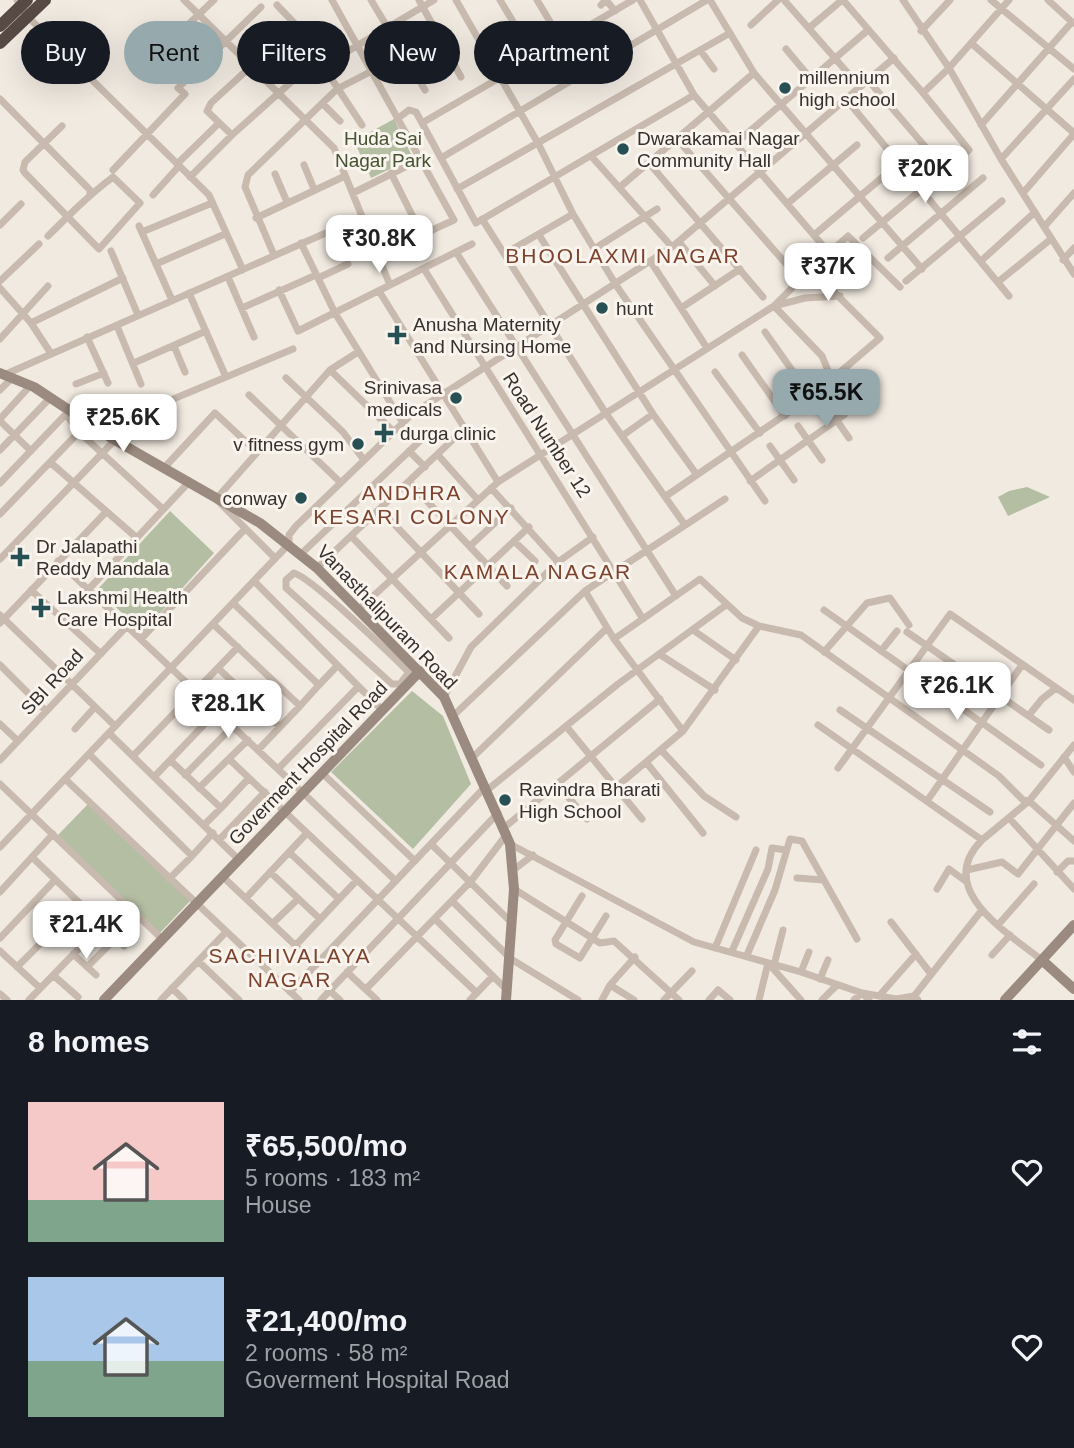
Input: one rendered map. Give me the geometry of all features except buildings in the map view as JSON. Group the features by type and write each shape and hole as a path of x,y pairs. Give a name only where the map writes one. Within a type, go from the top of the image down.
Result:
{"highway":[{"path":"0,26 23,6 45,0"},
{"path":"0,43 23,6"}],"street":[{"path":"184,0 237,52"},
{"path":"192,21 214,0"},
{"path":"332,0 364,57"},
{"path":"371,0 384,21"},
{"path":"398,21 421,4 434,0"},
{"path":"456,0 474,31"},
{"path":"500,0 513,21"},
{"path":"537,0 550,21"},
{"path":"601,5 606,0 615,11"},
{"path":"598,21 633,0"},
{"path":"640,0 694,95 824,247"},
{"path":"441,158 708,0 754,73 922,269"},
{"path":"751,25 778,0"},
{"path":"784,0 860,87"},
{"path":"809,28 843,0 969,150 863,238"},
{"path":"903,0 921,31 949,68 1001,159 1074,274"},
{"path":"921,31 950,0"},
{"path":"991,0 1074,69"},
{"path":"923,93 949,68 1009,0"},
{"path":"981,125 1073,22 1048,0"},
{"path":"421,4 461,77"},
{"path":"277,5 291,21"},
{"path":"23,6 147,136 190,177 212,203 243,270"},
{"path":"113,170 185,94 178,89 261,7"},
{"path":"736,143 868,30"},
{"path":"457,189 539,145 730,33"},
{"path":"350,51 364,42"},
{"path":"971,43 1074,134 1023,193"},
{"path":"786,49 811,79"},
{"path":"700,50 714,69"},
{"path":"0,847 289,544 289,535 296,526 402,423 442,394 584,306 675,245 894,58"},
{"path":"620,187 754,73"},
{"path":"274,255 245,187 248,175 307,121 337,89 364,75"},
{"path":"1001,159 1074,79"},
{"path":"868,80 934,157"},
{"path":"232,135 207,111 211,103 237,81"},
{"path":"269,84 334,148 390,285"},
{"path":"190,177 288,84"},
{"path":"334,84 362,125"},
{"path":"378,255 454,220 379,84"},
{"path":"421,84 425,90"},
{"path":"422,123 489,84"},
{"path":"505,84 573,214 616,285 672,370 765,501"},
{"path":"397,119 409,110 416,112 476,223 694,95"},
{"path":"0,99 89,190 89,194"},
{"path":"846,99 1009,296"},
{"path":"323,104 340,121"},
{"path":"153,195 219,123"},
{"path":"48,236 67,216 89,194 113,177 140,203 99,249 67,216 23,170 26,162 62,126"},
{"path":"677,139 794,273"},
{"path":"787,204 857,145"},
{"path":"592,157 646,217 715,286"},
{"path":"352,193 419,160"},
{"path":"649,163 763,297"},
{"path":"304,166 314,189"},
{"path":"391,173 422,235"},
{"path":"275,174 287,202"},
{"path":"256,218 345,176"},
{"path":"435,186 450,176"},
{"path":"814,235 884,176"},
{"path":"888,258 984,178"},
{"path":"1044,227 1074,194"},
{"path":"359,609 494,485 571,433 774,306 848,236 903,284 1002,201"},
{"path":"172,300 140,229 212,203"},
{"path":"0,225 21,204"},
{"path":"594,249 657,209"},
{"path":"981,261 1035,212"},
{"path":"504,254 573,214"},
{"path":"0,390 6,375 50,352 117,326 362,216"},
{"path":"482,219 605,412 685,525"},
{"path":"156,264 225,234"},
{"path":"539,235 653,414 697,475"},
{"path":"998,282 1051,239"},
{"path":"301,243 335,313 402,423"},
{"path":"0,281 38,244"},
{"path":"279,290 298,331 472,244"},
{"path":"1063,260 1074,248"},
{"path":"111,251 138,315"},
{"path":"456,252 676,597"},
{"path":"651,262 707,348"},
{"path":"242,308 279,290 348,264"},
{"name":"Road Number 12","path":"424,269 643,619"},
{"path":"681,308 740,269"},
{"path":"666,496 811,397 880,338 811,269"},
{"path":"228,276 254,337"},
{"path":"31,323 122,278"},
{"path":"0,339 21,312 48,286"},
{"path":"0,288 31,323 50,352"},
{"path":"379,291 464,429 494,485 558,562"},
{"path":"188,293 226,377"},
{"path":"774,306 805,298 840,296"},
{"path":"774,306 822,356 832,380"},
{"path":"117,326 141,384"},
{"path":"134,363 206,331"},
{"path":"765,332 811,397"},
{"path":"87,337 108,383"},
{"path":"174,345 185,372"},
{"path":"99,430 293,349"},
{"path":"275,558 215,499 330,370 358,352"},
{"path":"742,355 785,416"},
{"path":"330,370 393,431"},
{"path":"715,372 760,433"},
{"path":"76,384 104,373"},
{"name":"Vanasthalipuram Road","path":"6,375 30,386 115,440 260,523 289,544 359,609 415,674 444,697 507,835 514,889 508,996"},
{"path":"286,379 343,432 364,460"},
{"path":"30,386 0,420 31,451"},
{"path":"249,396 340,482"},
{"path":"0,450 50,398"},
{"path":"826,405 849,438"},
{"path":"164,468 211,410 257,452"},
{"path":"0,483 68,412 79,432 163,509"},
{"path":"622,436 653,414"},
{"path":"750,481 844,415"},
{"path":"798,426 822,460"},
{"path":"317,568 464,429"},
{"path":"0,514 79,432"},
{"path":"301,554 422,439"},
{"path":"0,559 115,440"},
{"path":"770,446 794,480"},
{"path":"409,451 425,467"},
{"path":"438,455 478,500"},
{"path":"51,463 137,538"},
{"path":"88,590 189,482"},
{"path":"409,482 507,586"},
{"path":"454,715 585,591 725,499"},
{"path":"470,546 511,508"},
{"path":"380,509 479,614"},
{"path":"106,512 1,619 115,726"},
{"path":"431,619 529,527"},
{"path":"141,639 244,530"},
{"path":"351,536 449,638"},
{"path":"444,697 471,647 558,562 593,537"},
{"path":"514,541 535,561"},
{"path":"0,544 8,551"},
{"path":"58,561 396,881"},
{"path":"294,573 305,579 415,674 400,684 389,682 286,588 289,577 294,573"},
{"path":"614,639 700,579 742,618 759,626 801,635 999,776 1023,800 1029,801 1074,841"},
{"path":"254,581 382,710"},
{"path":"31,590 101,654"},
{"path":"585,591 614,639 683,730"},
{"path":"824,652 867,603 890,598 908,629 927,645 1048,730"},
{"path":"233,603 319,685"},
{"path":"290,992 486,789 637,670 726,605"},
{"path":"824,610 1041,765"},
{"path":"838,768 950,614 1074,700"},
{"path":"213,624 300,706"},
{"name":"SBI Road","path":"0,760 127,626"},
{"path":"614,788 683,730 715,690 759,626"},
{"path":"472,758 607,628"},
{"path":"693,629 736,660"},
{"path":"881,650 897,631"},
{"path":"134,755 238,647"},
{"path":"659,654 715,690"},
{"path":"927,801 1022,665"},
{"path":"0,666 47,711"},
{"path":"258,750 337,666"},
{"path":"218,668 279,727"},
{"name":"Goverment Hospital Road","path":"104,1000 415,674"},
{"path":"278,769 358,687"},
{"path":"1028,715 1056,688"},
{"path":"366,989 471,881 507,835 557,784 660,699"},
{"path":"75,729 95,707"},
{"path":"840,710 990,812"},
{"path":"155,776 217,712"},
{"path":"0,724 18,741"},
{"path":"818,724 982,840"},
{"path":"185,775 233,726"},
{"path":"566,726 642,819"},
{"path":"109,733 239,860"},
{"path":"200,788 248,740"},
{"path":"1074,745 1029,801 972,850 967,870 967,882 974,903 1074,989"},
{"path":"660,750 704,796 736,817"},
{"path":"89,754 192,856"},
{"path":"1065,757 1074,772"},
{"path":"229,759 477,993"},
{"path":"171,761 221,808"},
{"path":"646,762 703,833"},
{"path":"322,773 415,861"},
{"path":"205,824 249,778"},
{"path":"65,779 299,1000"},
{"path":"0,784 162,939"},
{"path":"557,784 587,820"},
{"path":"169,879 265,792"},
{"path":"967,870 1002,862 1018,874 1035,849 1074,803"},
{"path":"321,1000 498,813"},
{"path":"1009,818 1074,889"},
{"path":"1067,835 1074,826"},
{"path":"0,832 7,840"},
{"path":"246,898 307,833"},
{"path":"0,892 52,834"},
{"path":"507,835 533,855 673,932 715,948 801,972 862,993 896,999 914,999 982,910"},
{"path":"747,956 775,890 790,839 802,841 857,939"},
{"path":"431,844 512,923"},
{"path":"732,951 768,869 772,848 786,849"},
{"path":"715,948 756,850"},
{"path":"289,852 340,899"},
{"path":"513,871 533,855"},
{"path":"32,857 124,946"},
{"path":"1058,872 1068,861 1074,861"},
{"path":"937,889 949,869 967,882"},
{"path":"270,872 320,919"},
{"path":"222,876 316,965"},
{"path":"797,878 823,880"},
{"path":"0,938 55,880"},
{"path":"295,946 357,880"},
{"path":"998,925 1034,884"},
{"path":"514,889 600,943 614,941 635,957 679,1000"},
{"path":"582,897 555,940 556,944 579,958 606,916"},
{"path":"273,923 298,899"},
{"path":"452,901 511,959 578,1000"},
{"path":"0,951 17,967 36,996 123,903"},
{"path":"17,967 80,904"},
{"path":"435,919 493,976 508,996"},
{"path":"891,922 931,974"},
{"path":"1005,1000 1074,925"},
{"path":"759,1000 783,930"},
{"path":"161,1000 226,932"},
{"path":"992,955 1010,935"},
{"path":"87,967 116,938"},
{"path":"801,972 809,953"},
{"path":"73,954 96,975"},
{"path":"879,996 916,954"},
{"path":"602,1000 610,985 635,957"},
{"path":"821,979 828,960"},
{"path":"198,961 239,1000"},
{"path":"771,964 802,1000"},
{"path":"664,1000 692,971"},
{"path":"348,972 377,1000"},
{"path":"53,975 78,997"},
{"path":"470,1000 493,976"},
{"path":"610,985 634,1000"},
{"path":"822,1000 837,985"},
{"path":"172,988 184,1000"},
{"path":"709,1000 718,990 730,1000"},
{"path":"330,991 340,1000"},
{"path":"761,991 770,1000"},
{"path":"854,1000 862,993"},
{"path":"862,993 869,1000"},
{"path":"0,994 7,1000"}],"green space":[{"name":"Huda Sai Nagar Park","path":"394,119 413,158 371,178 354,141"},
{"path":"1027,487 1050,497 1008,516 998,497"},
{"path":"170,511 214,553 143,632 97,590"},
{"path":"412,691 443,716 471,784 413,849 331,772"},
{"path":"88,804 190,901 159,934 58,835"}],"place":[{"name":"millennium high school","path":"785,88"},
{"name":"Dwarakamai Nagar Community Hall","path":"623,149"},
{"name":"hunt","path":"602,308"},
{"name":"Anusha Maternity and Nursing Home","path":"397,335"},
{"name":"Srinivasa medicals","path":"456,398"},
{"name":"durga clinic","path":"384,433"},
{"name":"v fitness gym","path":"358,444"},
{"name":"conway","path":"301,498"},
{"name":"Dr Jalapathi Reddy Mandala","path":"20,557"},
{"name":"Lakshmi Health Care Hospital","path":"41,608"},
{"name":"Ravindra Bharati High School","path":"505,800"}],"district":[{"name":"BHOOLAXMI NAGAR","path":"623,255"},
{"name":"ANDHRA KESARI COLONY","path":"412,504"},
{"name":"KAMALA NAGAR","path":"538,571"},
{"name":"SACHIVALAYA NAGAR","path":"290,967"}]}
